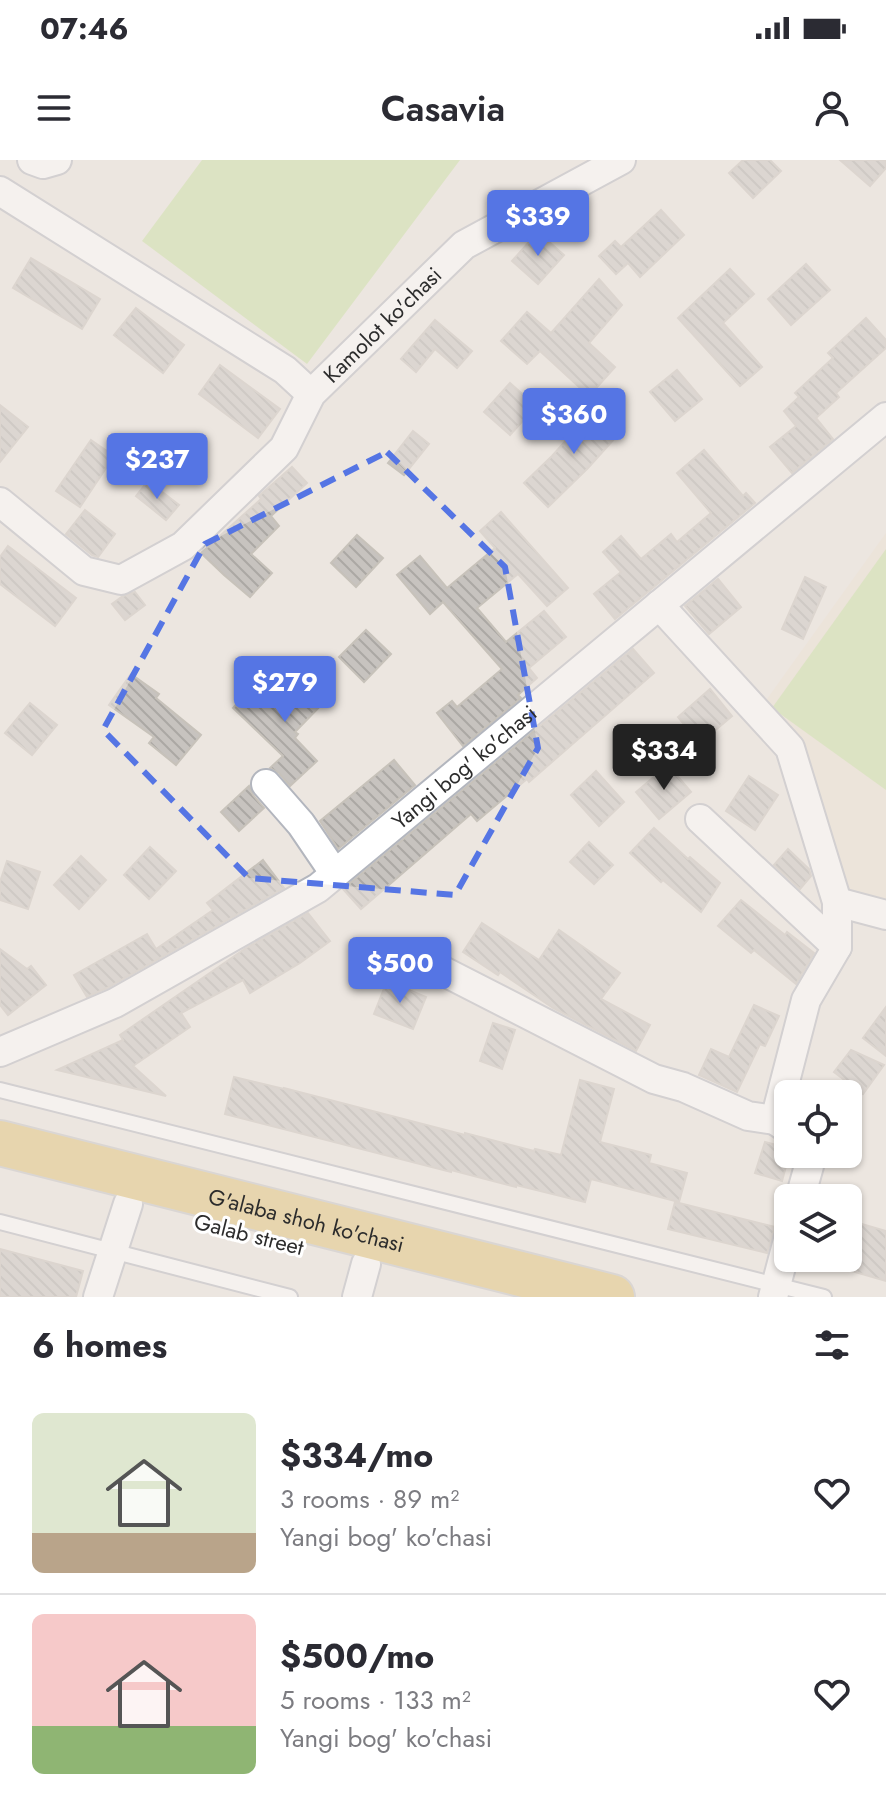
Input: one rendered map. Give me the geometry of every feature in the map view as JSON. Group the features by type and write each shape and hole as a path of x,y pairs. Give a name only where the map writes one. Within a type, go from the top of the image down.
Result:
{"main road":[{"name":"G'alaba shoh ko'chasi","path":"0,1143 125,1180 246,1197 612,1297"},
{"name":"Galab street","path":"0,1172 125,1180 362,1280 498,1297"}],"street":[{"path":"32,160 43,164 57,160"},
{"name":"Kamolot ko'chasi","path":"0,502 84,571 121,580 183,546 284,448 311,394 464,245 621,160"},
{"path":"0,191 285,370 311,394"},
{"name":"Yangi bog' ko'chasi","path":"0,1052 115,1003 318,888 886,417"},
{"path":"659,605 790,748 837,902 837,947 806,1000 790,1080"},
{"path":"266,784 301,824 335,874"},
{"path":"700,819 837,947"},
{"path":"837,902 886,915"},
{"path":"441,970 654,1079 683,1087 748,1116 774,1122"},
{"path":"98,1297 113,1251 125,1180"}],"lane":[{"path":"0,1090 774,1291 824,1297"},
{"path":"0,1222 290,1297"}],"highlighted area":[{"path":"387,452 505,567 538,748 455,895 249,878 103,730 205,544"}],"shaded area":[{"path":"886,533 886,904 844,893 797,733 762,706"}],"green space":[{"path":"202,160 460,160 307,364 142,241"},
{"path":"886,549 886,790 772,708"}],"building":[{"path":"743,160 770,160 781,171 753,198 729,173"},
{"path":"840,160 886,160 886,168 870,186"},
{"path":"661,210 684,235 640,277 628,263 616,274 599,256 615,241 621,247"},
{"path":"538,232 564,255 538,284 512,261"},
{"path":"31,258 100,299 82,329 13,288"},
{"path":"806,264 830,290 791,325 768,299"},
{"path":"730,269 754,294 723,323 762,367 740,386 678,318"},
{"path":"599,279 622,305 589,343 615,367 589,396 540,351 527,364 501,341 527,312 551,333"},
{"path":"136,308 184,345 163,373 114,335"},
{"path":"866,318 886,340 886,348 836,393 839,397 816,418 833,439 792,473 770,447 796,426 784,411 799,397 795,393 833,358 828,353"},
{"path":"435,320 472,351 457,368 435,349 416,372 401,359"},
{"path":"220,365 280,409 258,438 199,394"},
{"path":"677,370 702,399 675,421 650,392"},
{"path":"510,383 536,406 510,435 484,412"},
{"path":"0,405 28,427 0,462"},
{"path":"598,405 624,428 548,507 524,483"},
{"path":"413,431 429,444 404,475 388,463"},
{"path":"91,440 114,456 80,507 56,491"},
{"path":"704,450 743,496 746,493 755,503 615,619 594,594 621,572 603,552 621,536 641,559 671,534 677,542 711,513 677,473"},
{"path":"292,467 307,483 271,516 279,526 251,554 272,573 250,597 201,553"},
{"path":"148,481 179,505 166,520 136,496"},
{"path":"85,510 115,534 98,557 66,534"},
{"path":"501,512 568,588 547,606 518,574 477,608 506,642 544,611 566,637 529,668 537,678 518,695 521,698 463,746 437,713 452,701 457,707 502,669 443,602 430,614 397,575 420,556 447,588 495,548 480,531"},
{"path":"357,535 383,558 356,587 331,563"},
{"path":"8,546 76,598 55,626 0,584 0,557"},
{"path":"805,577 826,587 803,639 782,629"},
{"path":"718,579 741,607 709,634 685,606"},
{"path":"135,592 145,605 125,620 112,604"},
{"path":"366,630 391,654 364,682 339,657"},
{"path":"633,649 654,673 529,782 527,779 477,821 471,814 361,909 343,889"},
{"path":"303,673 329,697 295,732 298,734 295,738 317,761 290,786 270,768 283,756 233,708 251,688 271,707"},
{"path":"131,674 159,694 156,698 201,735 176,765 149,743 154,737 109,705"},
{"path":"710,689 732,716 700,743 678,717"},
{"path":"30,703 57,725 32,755 5,733"},
{"path":"394,760 415,785 338,849 320,821"},
{"path":"668,765 691,792 659,819 636,792"},
{"path":"596,771 624,802 599,826 571,795"},
{"path":"749,776 778,795 755,830 726,811"},
{"path":"249,786 264,808 239,831 221,812"},
{"path":"654,828 720,883 701,912 663,880 661,882 630,853"},
{"path":"589,842 613,865 594,884 570,862"},
{"path":"150,847 176,871 149,899 124,875"},
{"path":"788,849 809,869 811,876 800,889 774,865"},
{"path":"81,856 106,880 79,909 54,885"},
{"path":"263,860 284,888 87,997 74,975 147,934 156,949 213,910 207,903"},
{"path":"7,861 40,872 28,909 0,900 0,882"},
{"path":"741,900 785,935 787,932 814,953 796,984 718,926"},
{"path":"308,913 330,941 250,993 243,980 181,1013 190,1027 133,1066 166,1096 57,1070 123,1040 120,1035 246,948"},
{"path":"482,923 539,960 559,930 620,973 601,999 650,1025 636,1051 553,1008 500,972 498,975 463,952"},
{"path":"0,949 27,969 31,966 46,985 8,1015 0,1005"},
{"path":"387,981 426,997 413,1029 374,1014"},
{"path":"754,1005 779,1016 765,1046 760,1044 737,1092 699,1075 711,1049 729,1057"},
{"path":"886,1007 886,1056 863,1038"},
{"path":"493,1023 515,1030 502,1069 480,1061"},
{"path":"851,1050 884,1065 863,1094 862,1080 845,1080 834,1072"},
{"path":"234,1077 465,1135 561,1155 580,1080 614,1089 600,1142 651,1155 649,1163 687,1173 679,1202 591,1179 585,1202 451,1172 225,1114"},
{"path":"765,1142 774,1144 774,1168 786,1168 782,1181 755,1173"},
{"path":"675,1202 774,1227 767,1253 668,1229"},
{"path":"862,1224 886,1231 886,1281 855,1272 862,1272"},
{"path":"0,1249 83,1271 76,1297 0,1297"}]}
